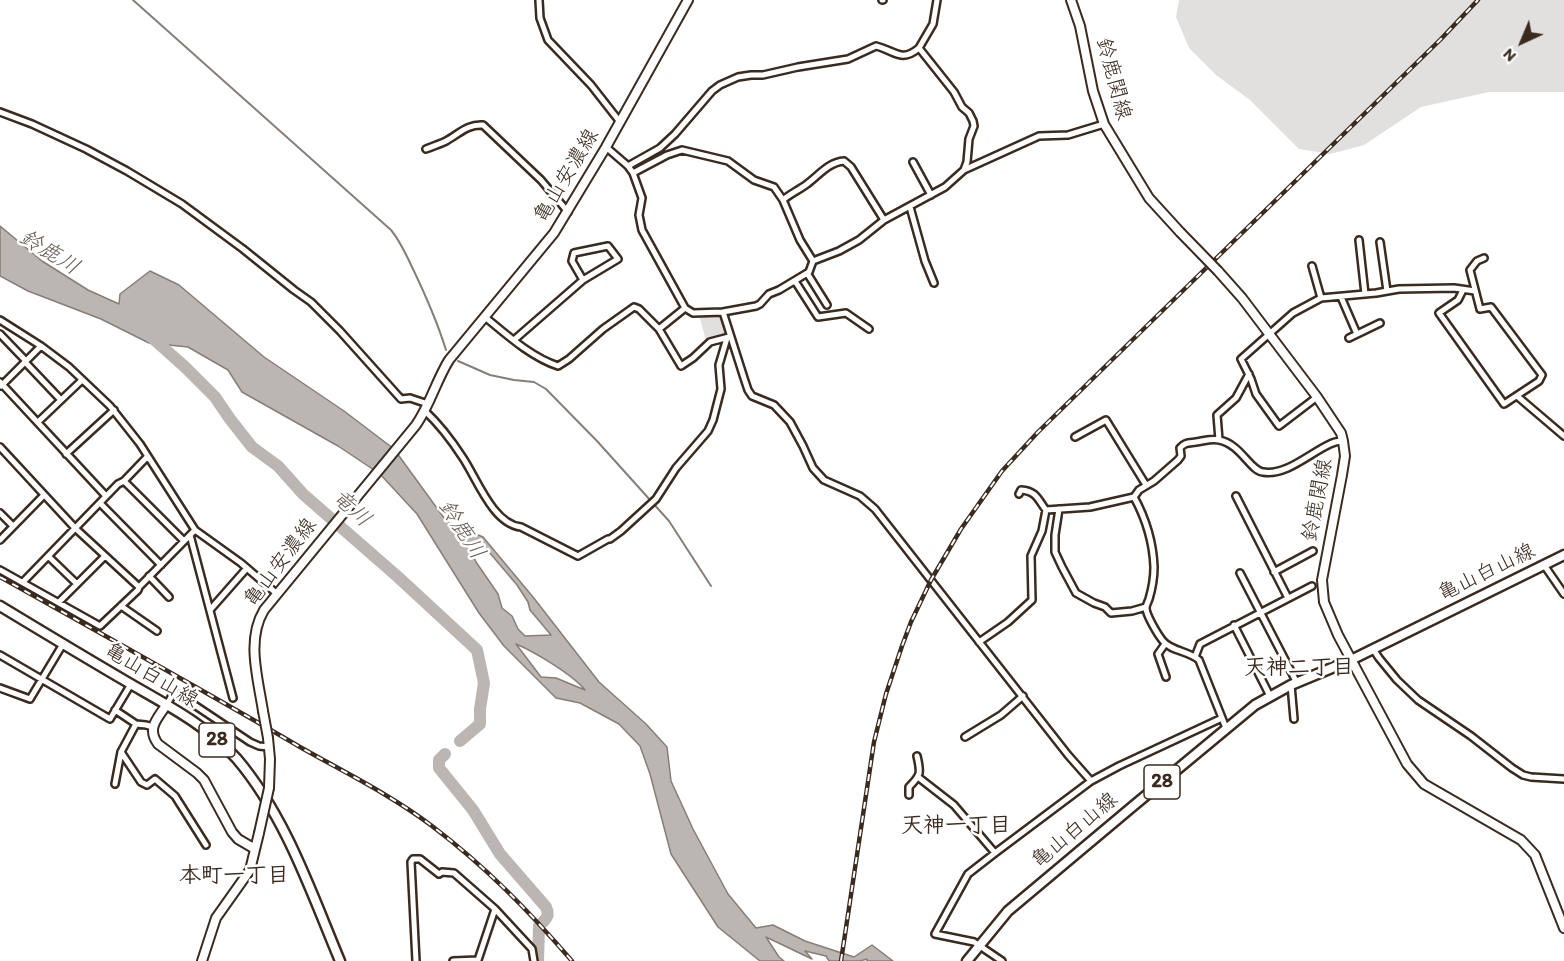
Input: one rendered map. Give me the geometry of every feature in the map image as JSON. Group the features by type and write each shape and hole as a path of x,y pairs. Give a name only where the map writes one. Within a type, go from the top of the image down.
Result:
{"main road":[{"name":"亀山安濃線","path":"202,961 216,918 250,870 268,788 269,747 254,654 254,639 260,616 416,425 449,360 540,252 568,212 688,0"},
{"name":"鈴鹿関線","path":"1071,0 1080,26 1093,91 1104,124 1149,198 1242,298 1317,397 1341,433 1345,456 1323,568 1322,586 1326,610 1351,660 1407,764 1425,784 1521,840 1535,855 1564,928"},
{"name":"亀山白山線","path":"968,961 1008,911 1255,705 1294,684 1351,660 1564,555"},
{"name":"亀山白山線","path":"0,606 167,704 220,741 260,790 281,824 340,961"},
{"path":"167,704 153,727 155,740 204,780 232,832 238,839 255,849"}],"street":[{"path":"539,0 540,18 548,40 591,85 620,122"},
{"path":"628,166 660,148 712,91 732,80 848,59 876,46 904,56 910,55 919,48 933,24 937,0"},
{"path":"919,48 954,92 973,121 974,126 969,139 964,170"},
{"path":"0,112 86,149 127,171 182,204 243,249 311,302 401,399 410,398 427,407 461,454 495,510 512,525 521,527 578,556 621,531 656,499 676,468 708,431 721,389 719,365 729,337"},
{"path":"606,147 633,173 642,198 639,214 642,230 685,308 693,313 723,312 760,304 769,294 807,273 813,261 859,240 884,220 949,184 964,170 1039,136 1068,135 1104,124"},
{"path":"426,149 447,141 464,128 483,125 541,180 568,212"},
{"path":"633,173 674,152 689,151 728,161 754,180 774,187 783,200 800,239 813,261"},
{"path":"783,200 810,182 820,172 833,164 844,161 851,167 884,220"},
{"path":"913,162 931,195"},
{"path":"910,207 925,261 934,283"},
{"path":"1359,240 1365,294"},
{"path":"1380,242 1387,291"},
{"path":"514,340 583,280 618,260 608,246 574,253 572,261 583,280"},
{"path":"1463,290 1458,300 1439,313 1504,404 1539,381 1542,375 1491,307 1480,309 1470,270 1477,261 1484,258"},
{"path":"1312,266 1321,298"},
{"path":"807,273 827,305"},
{"path":"795,281 818,317 846,313 869,329"},
{"path":"1317,397 1279,426 1256,394 1241,359 1293,314 1321,298 1399,289 1454,288 1475,291"},
{"path":"1341,297 1357,334"},
{"path":"485,317 547,363 558,366 634,306 658,329 681,366 710,342 729,337"},
{"path":"658,329 685,308"},
{"path":"723,312 729,337 752,396 774,405 790,422 813,468 824,480 860,496 875,509 1068,755 1091,781"},
{"path":"0,320 41,346 82,380 114,410 147,457 193,533 233,698"},
{"path":"1349,338 1380,323"},
{"path":"0,334 61,400"},
{"path":"41,346 1,385 106,496"},
{"path":"1219,440 1217,415 1236,398 1249,374"},
{"path":"38,423 82,380"},
{"path":"1517,396 1564,436"},
{"path":"66,454 114,410"},
{"path":"1075,437 1106,420 1146,485"},
{"path":"1047,510 1090,507 1134,497 1139,490 1161,476 1178,460 1181,454 1180,448 1187,443 1219,440 1235,447 1257,470 1264,472 1296,464 1331,443 1343,441"},
{"path":"0,447 75,528 139,587"},
{"path":"23,582 147,457"},
{"path":"124,481 184,542"},
{"path":"1019,494 1021,490 1025,490 1035,495 1047,510"},
{"path":"0,540 44,495"},
{"path":"1236,496 1288,598"},
{"path":"1134,497 1149,530 1152,550 1154,576 1146,607 1165,644 1196,657 1202,664 1226,728"},
{"path":"100,503 161,565"},
{"path":"1059,509 1054,552 1076,593 1105,606 1111,612 1132,611 1146,607"},
{"path":"980,642 1008,622 1032,600 1031,556 1042,531 1047,510"},
{"path":"0,513 13,526"},
{"path":"0,570 100,626 193,533"},
{"path":"193,533 209,539 278,592"},
{"path":"1274,572 1313,552"},
{"path":"48,556 77,584"},
{"path":"59,602 105,556"},
{"path":"1544,565 1564,594"},
{"path":"210,610 247,568"},
{"path":"1240,573 1294,684 1294,719"},
{"path":"149,576 169,597"},
{"path":"1196,657 1200,644 1312,586"},
{"path":"122,606 157,631"},
{"path":"1234,625 1270,696"},
{"path":"0,688 30,699 63,644"},
{"path":"1165,644 1158,654 1166,677"},
{"path":"1373,649 1397,680 1418,700 1471,736 1512,768 1523,775 1532,777 1564,779"},
{"path":"0,655 110,719 131,684"},
{"path":"167,704 172,694 178,694 250,742 269,747"},
{"path":"965,737 1001,715 1023,696"},
{"path":"115,710 136,724 153,727"},
{"path":"1002,961 977,948 974,942 935,934 968,874 1091,781 1222,718"},
{"path":"115,784 121,752 136,724"},
{"path":"121,752 141,782 147,785 155,779 175,796 206,845"},
{"path":"909,795 909,788 920,772 917,756"},
{"path":"918,777 954,805 995,853"},
{"path":"416,961 411,862 420,859 439,874 453,873 495,909 532,949 534,961"},
{"path":"478,960 495,909"},
{"path":"453,961 485,961"}],"shaded area":[{"path":"1179,0 1564,0 1564,92 1489,92 1421,107 1364,145 1330,154 1299,149 1250,100 1216,75 1189,48 1176,17"},
{"path":"717,314 721,316 725,330 724,336 706,340 699,315"}],"water":[{"name":"鈴鹿川","path":"0,226 42,261 88,290 119,304 120,294 150,271 179,285 264,357 344,411 394,449 447,522 483,537 599,682 646,724 667,747 671,781 693,829 728,894 756,928 773,925 805,941 854,957 872,945 893,961 867,961 867,959 829,961 826,956 805,951 812,959 766,937 784,961 760,961 718,927 671,854 650,774 640,746 619,724 580,703 556,698 504,646 479,613 417,514 380,474 338,446 242,392 228,370 188,347 149,343 101,319 28,291 0,276","holes":["467,542 484,546 517,585 528,602 530,610 551,635 525,636 518,629 512,616 502,608 498,594 476,562","516,644 553,664 585,690 556,678 541,677"]}],"waterway":[{"path":"133,0 391,230 403,248 422,287 446,350"},
{"name":"竜川","path":"148,334 215,397 252,447 278,466 303,494 477,650 484,683 480,724 460,741"},
{"path":"458,361 490,375 534,382 546,389 597,441 669,521 711,586"},
{"name":"竜川","path":"445,754 439,760 439,768 473,810 500,854 546,907 548,915 543,922"},
{"name":"竜川","path":"538,961 539,926"}],"railway":[{"path":"841,961 874,742 886,694 911,622 931,580 961,529 1002,471 1038,432 1441,39 1478,0"},
{"path":"0,577 400,804 452,841 488,873 523,907 572,961"}],"district":[{"name":"天神二丁目","path":"1299,668"},
{"name":"天神一丁目","path":"956,826"},
{"name":"本町一丁目","path":"234,876"}]}
